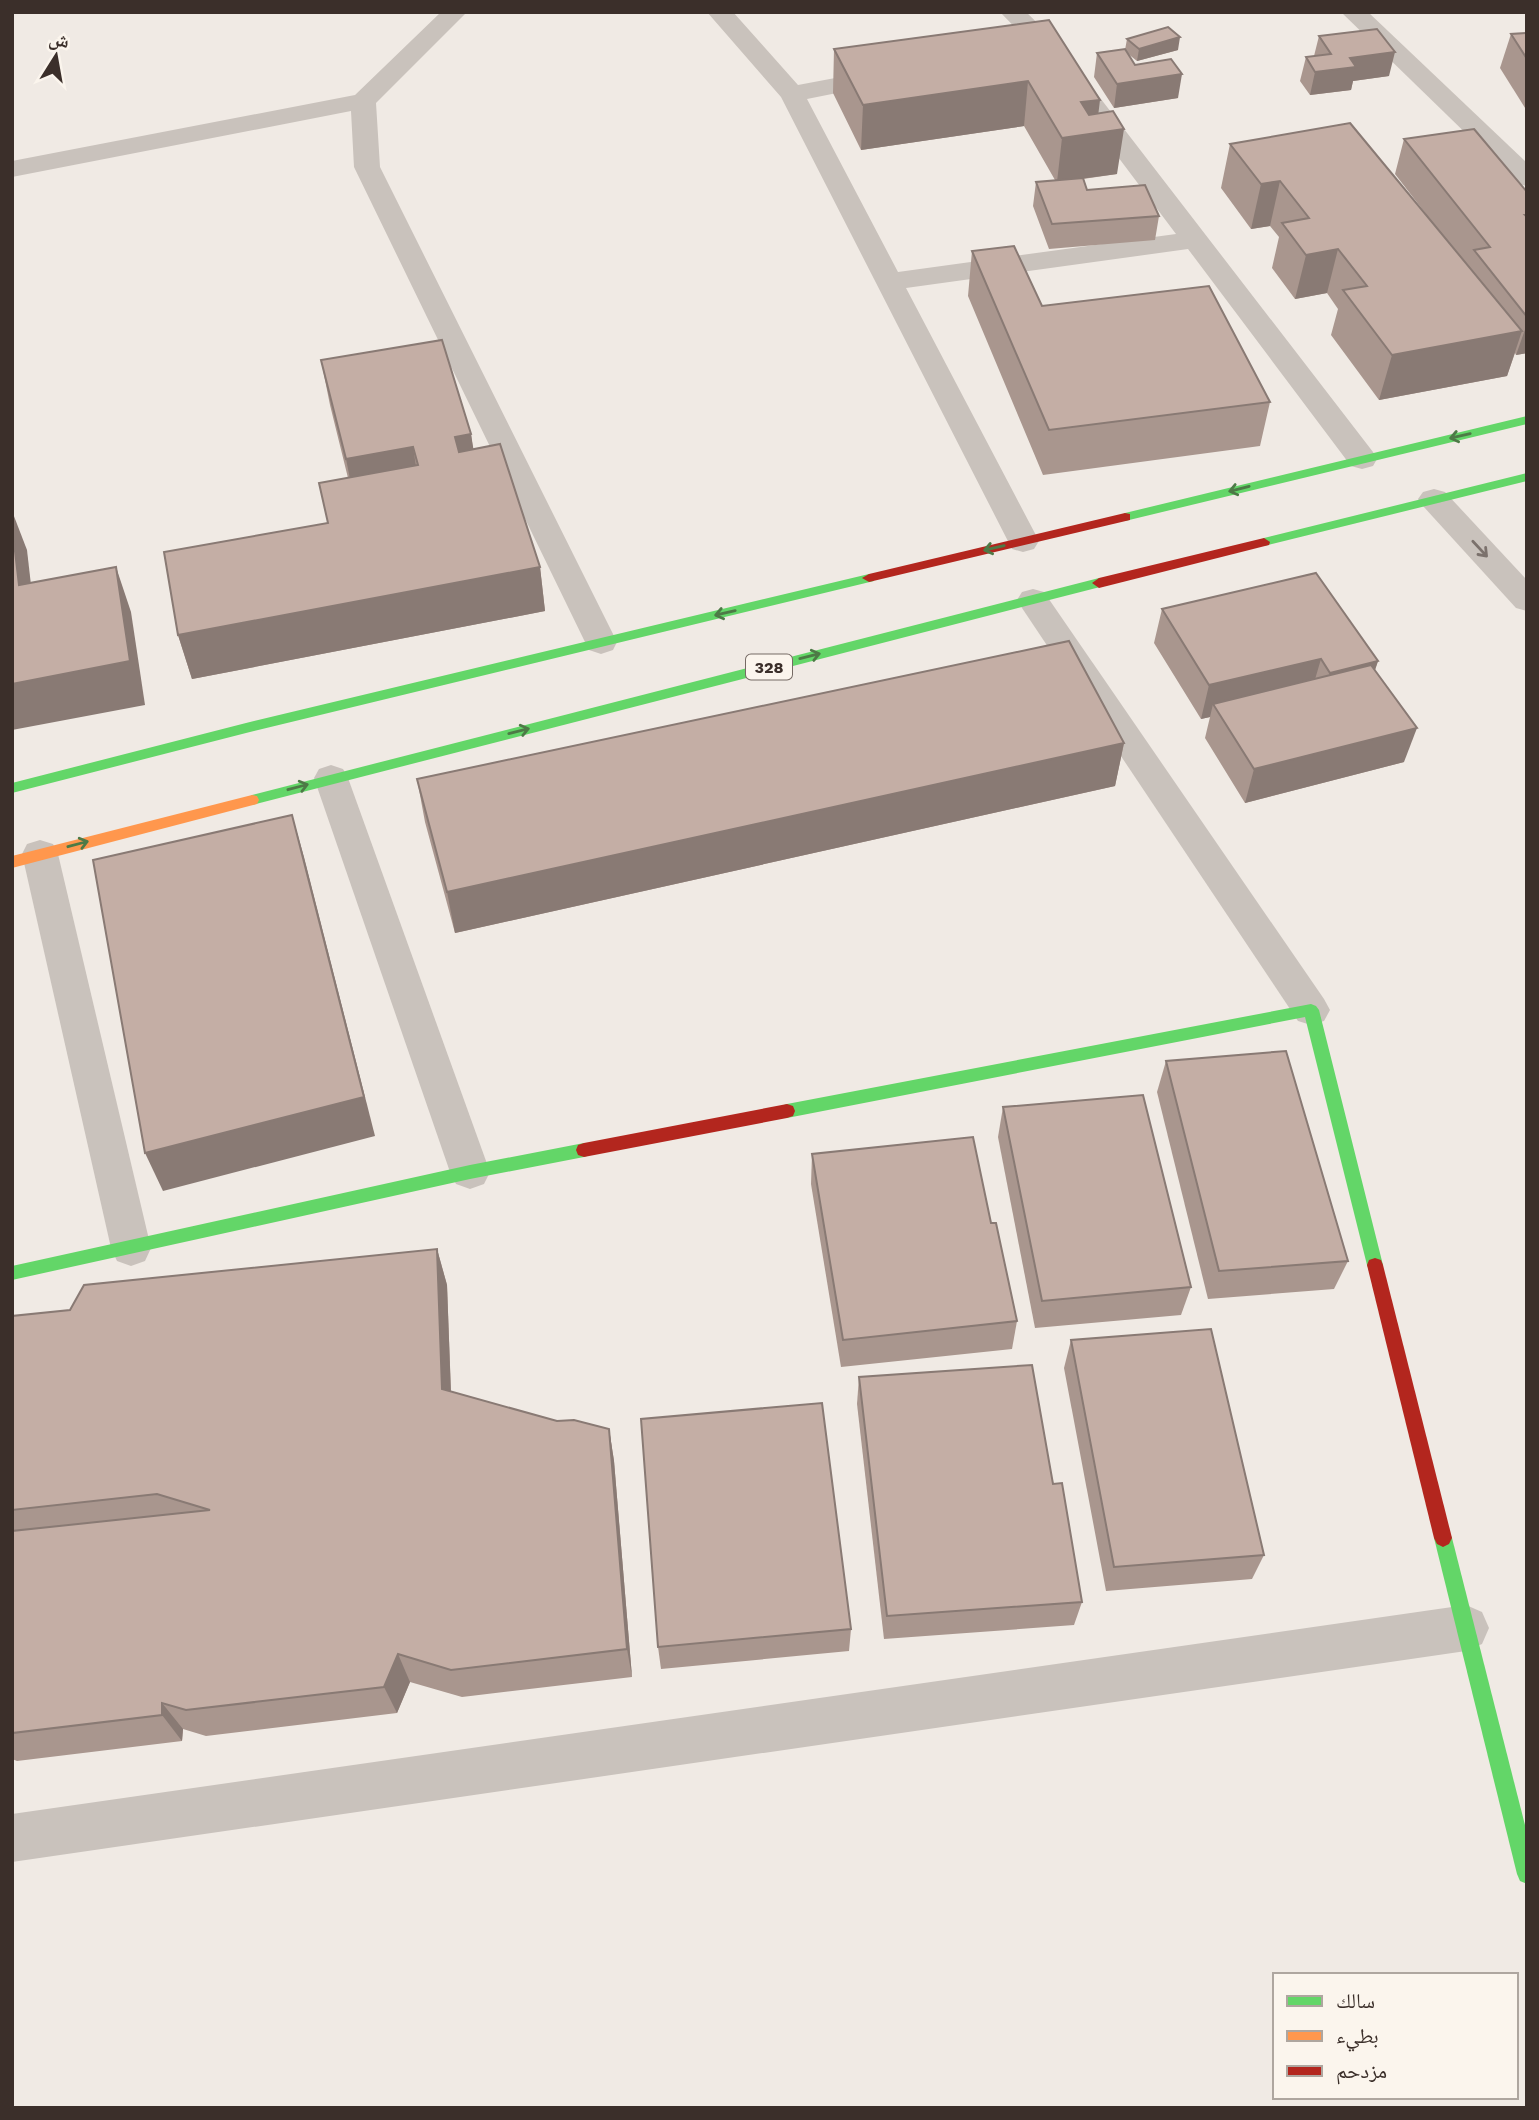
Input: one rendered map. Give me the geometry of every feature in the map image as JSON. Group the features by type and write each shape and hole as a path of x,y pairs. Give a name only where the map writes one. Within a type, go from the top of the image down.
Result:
{"main road":[{"path":"12,788 246,728 1527,420"},
{"name":"328","path":"26,858 1033,600 1434,499 1525,480"},
{"path":"12,1273 470,1172 1311,1010 1527,1874"}],"street":[{"path":"12,169 363,101 456,12"},
{"path":"719,12 792,94 1023,541"},
{"path":"1012,12 1035,49 1195,240 1362,459"},
{"path":"1353,12 1527,178"},
{"path":"792,94 913,72"},
{"path":"363,101 367,167 601,642"},
{"path":"889,282 1195,240"},
{"path":"1434,499 1527,600"},
{"path":"1033,600 1311,1010"},
{"path":"331,778 470,1172"},
{"path":"26,858 131,1248"},
{"path":"12,1838 1466,1628"}],"building":[{"path":"1049,20 1100,100 1081,102 1089,115 1113,111 1124,129 1062,138 1028,81 863,105 834,49"},
{"path":"1168,27 1180,37 1139,49 1127,39"},
{"path":"1377,29 1395,52 1350,58 1356,67 1315,72 1306,57 1331,54 1319,36"},
{"path":"1527,33 1527,59 1511,34"},
{"path":"1125,49 1135,65 1171,59 1182,74 1117,84 1097,53"},
{"path":"1350,123 1522,331 1392,355 1343,290 1367,286 1338,249 1306,255 1282,223 1309,218 1280,181 1261,184 1230,144"},
{"path":"1474,129 1527,192 1527,317 1474,250 1490,247 1404,139"},
{"path":"1083,178 1087,190 1145,185 1159,216 1052,224 1036,182"},
{"path":"1014,246 1042,306 1209,286 1270,402 1049,430 972,251"},
{"path":"442,340 471,434 455,437 459,452 500,444 540,567 178,635 164,552 328,523 319,483 418,465 413,447 346,459 321,360"},
{"path":"12,526 19,585 116,567 130,661 12,684"},
{"path":"1316,573 1378,661 1330,673 1321,659 1209,685 1162,609"},
{"path":"1069,641 1124,743 447,892 417,779"},
{"path":"1371,665 1417,728 1254,769 1213,704"},
{"path":"292,815 364,1097 145,1153 93,860"},
{"path":"1286,1051 1348,1261 1219,1271 1166,1061"},
{"path":"1143,1095 1191,1287 1042,1301 1003,1107"},
{"path":"973,1137 991,1223 996,1223 1017,1321 843,1340 812,1154"},
{"path":"437,1249 442,1389 557,1421 574,1420 609,1429 627,1649 451,1670 398,1654 384,1687 186,1710 162,1703 162,1715 12,1733 12,1531 210,1510 157,1494 12,1510 12,1316 70,1310 84,1285"},
{"path":"1211,1329 1264,1555 1114,1567 1071,1340"},
{"path":"1032,1365 1053,1484 1062,1483 1082,1602 887,1616 859,1377"},
{"path":"822,1403 851,1629 658,1647 641,1419"}],"traffic: fast":[{"path":"1125,517 1527,420"},
{"path":"1264,542 1527,477"},
{"path":"12,788 246,728 869,578"},
{"path":"252,800 1099,583"},
{"path":"787,1111 1311,1010 1375,1265"},
{"path":"12,1273 470,1172 584,1150"},
{"path":"1443,1538 1527,1874"}],"traffic: slow":[{"path":"12,862 252,800"}],"traffic: jam":[{"path":"869,578 1125,517"},
{"path":"1099,583 1264,542"},
{"path":"584,1150 787,1111"},
{"path":"1375,1265 1443,1538"}]}
